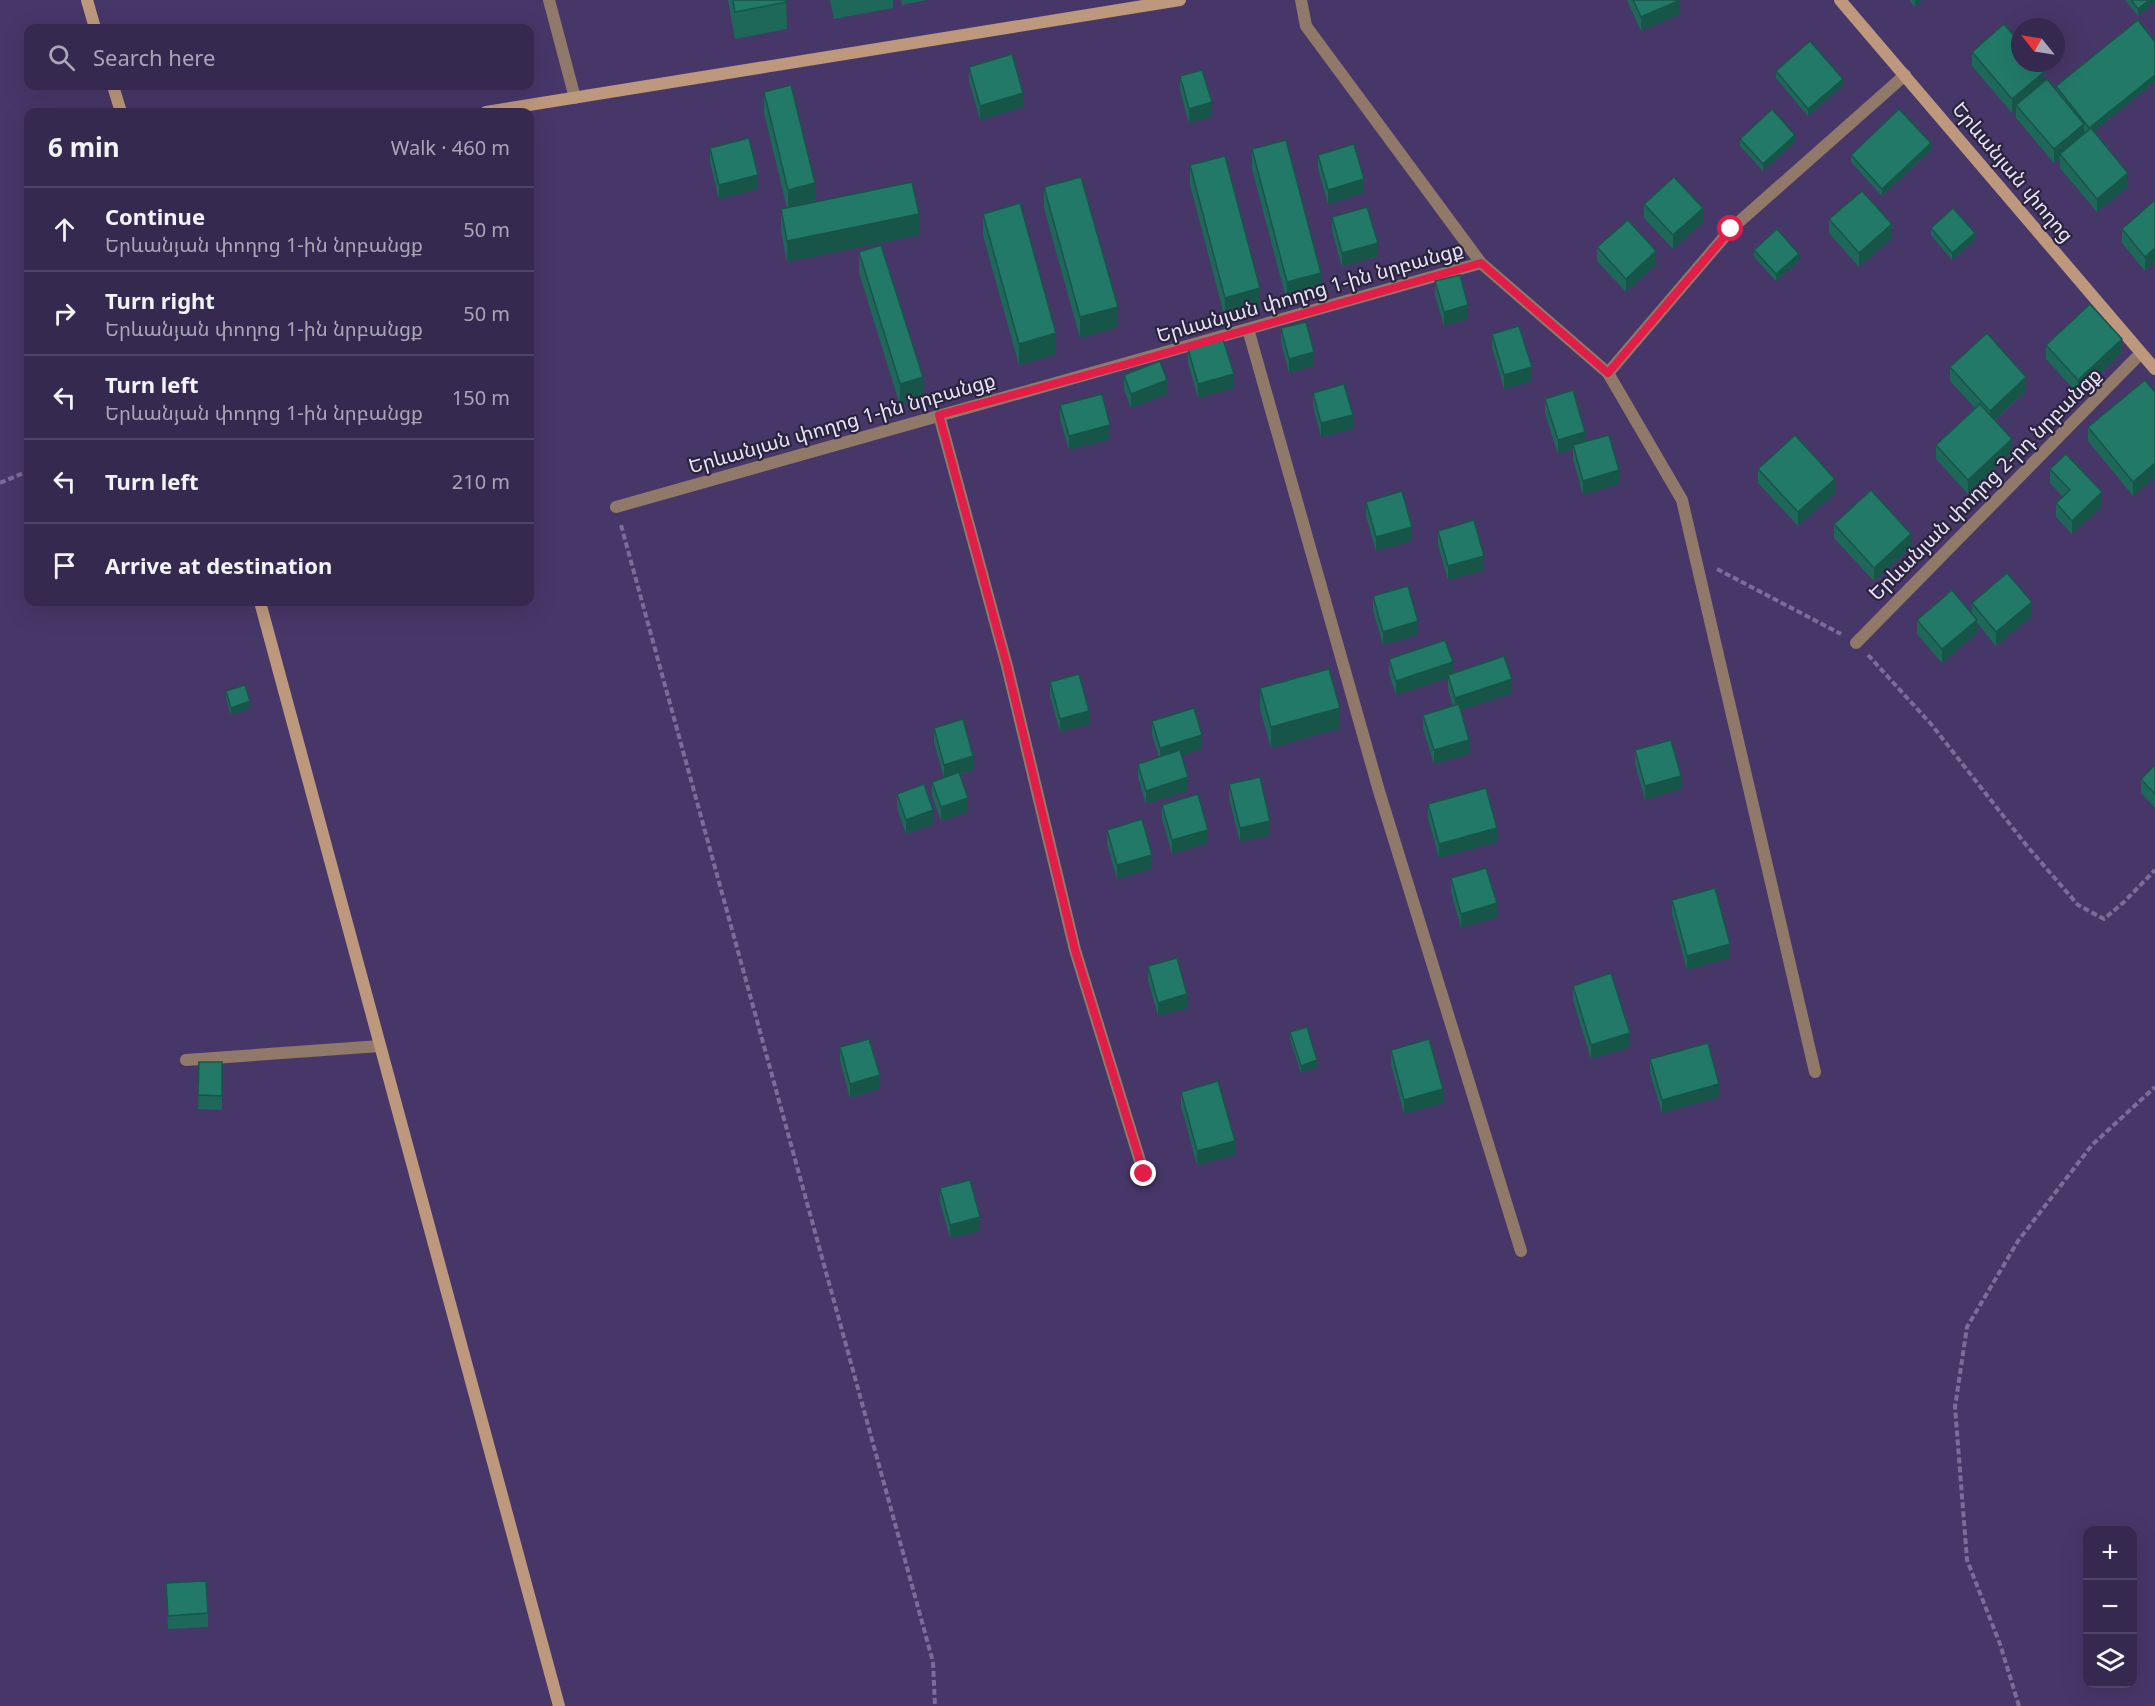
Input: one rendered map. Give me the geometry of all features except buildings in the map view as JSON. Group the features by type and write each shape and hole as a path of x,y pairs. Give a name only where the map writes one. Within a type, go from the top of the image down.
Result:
{"main road":[{"path":"87,0 94,24"},
{"path":"511,108 1180,0"},
{"name":"Երևանյան փողոց","path":"1840,0 2155,369"},
{"path":"114,90 120,108"},
{"path":"261,606 559,1706"}],"street":[{"path":"549,0 575,98"},
{"path":"1301,0 1306,26 1481,263"},
{"path":"1608,373 1731,229 1905,75"},
{"name":"Երևանյան փողոց 1-ին նրբանցք","path":"616,507 1481,263 1608,373 1682,500 1815,1072"},
{"path":"1248,329 1379,791 1521,1251"},
{"name":"Երևանյան փողոց 2-րդ նրբանցք","path":"1856,643 2141,353"},
{"path":"939,415 1007,666 1075,950 1144,1174"},
{"path":"186,1060 380,1046"}],"path":[{"path":"0,483 24,473"},
{"path":"616,507 933,1662 935,1706"},
{"path":"1695,558 1856,643 1931,724 2027,846 2078,905 2104,919 2155,870"},
{"path":"2019,1706 2000,1644 1967,1560 1955,1407 1967,1327 2018,1241 2092,1145 2155,1087"}],"route":[{"path":"1144,1174 1075,950 1007,666 939,415 1481,263 1608,373 1731,229"}]}
